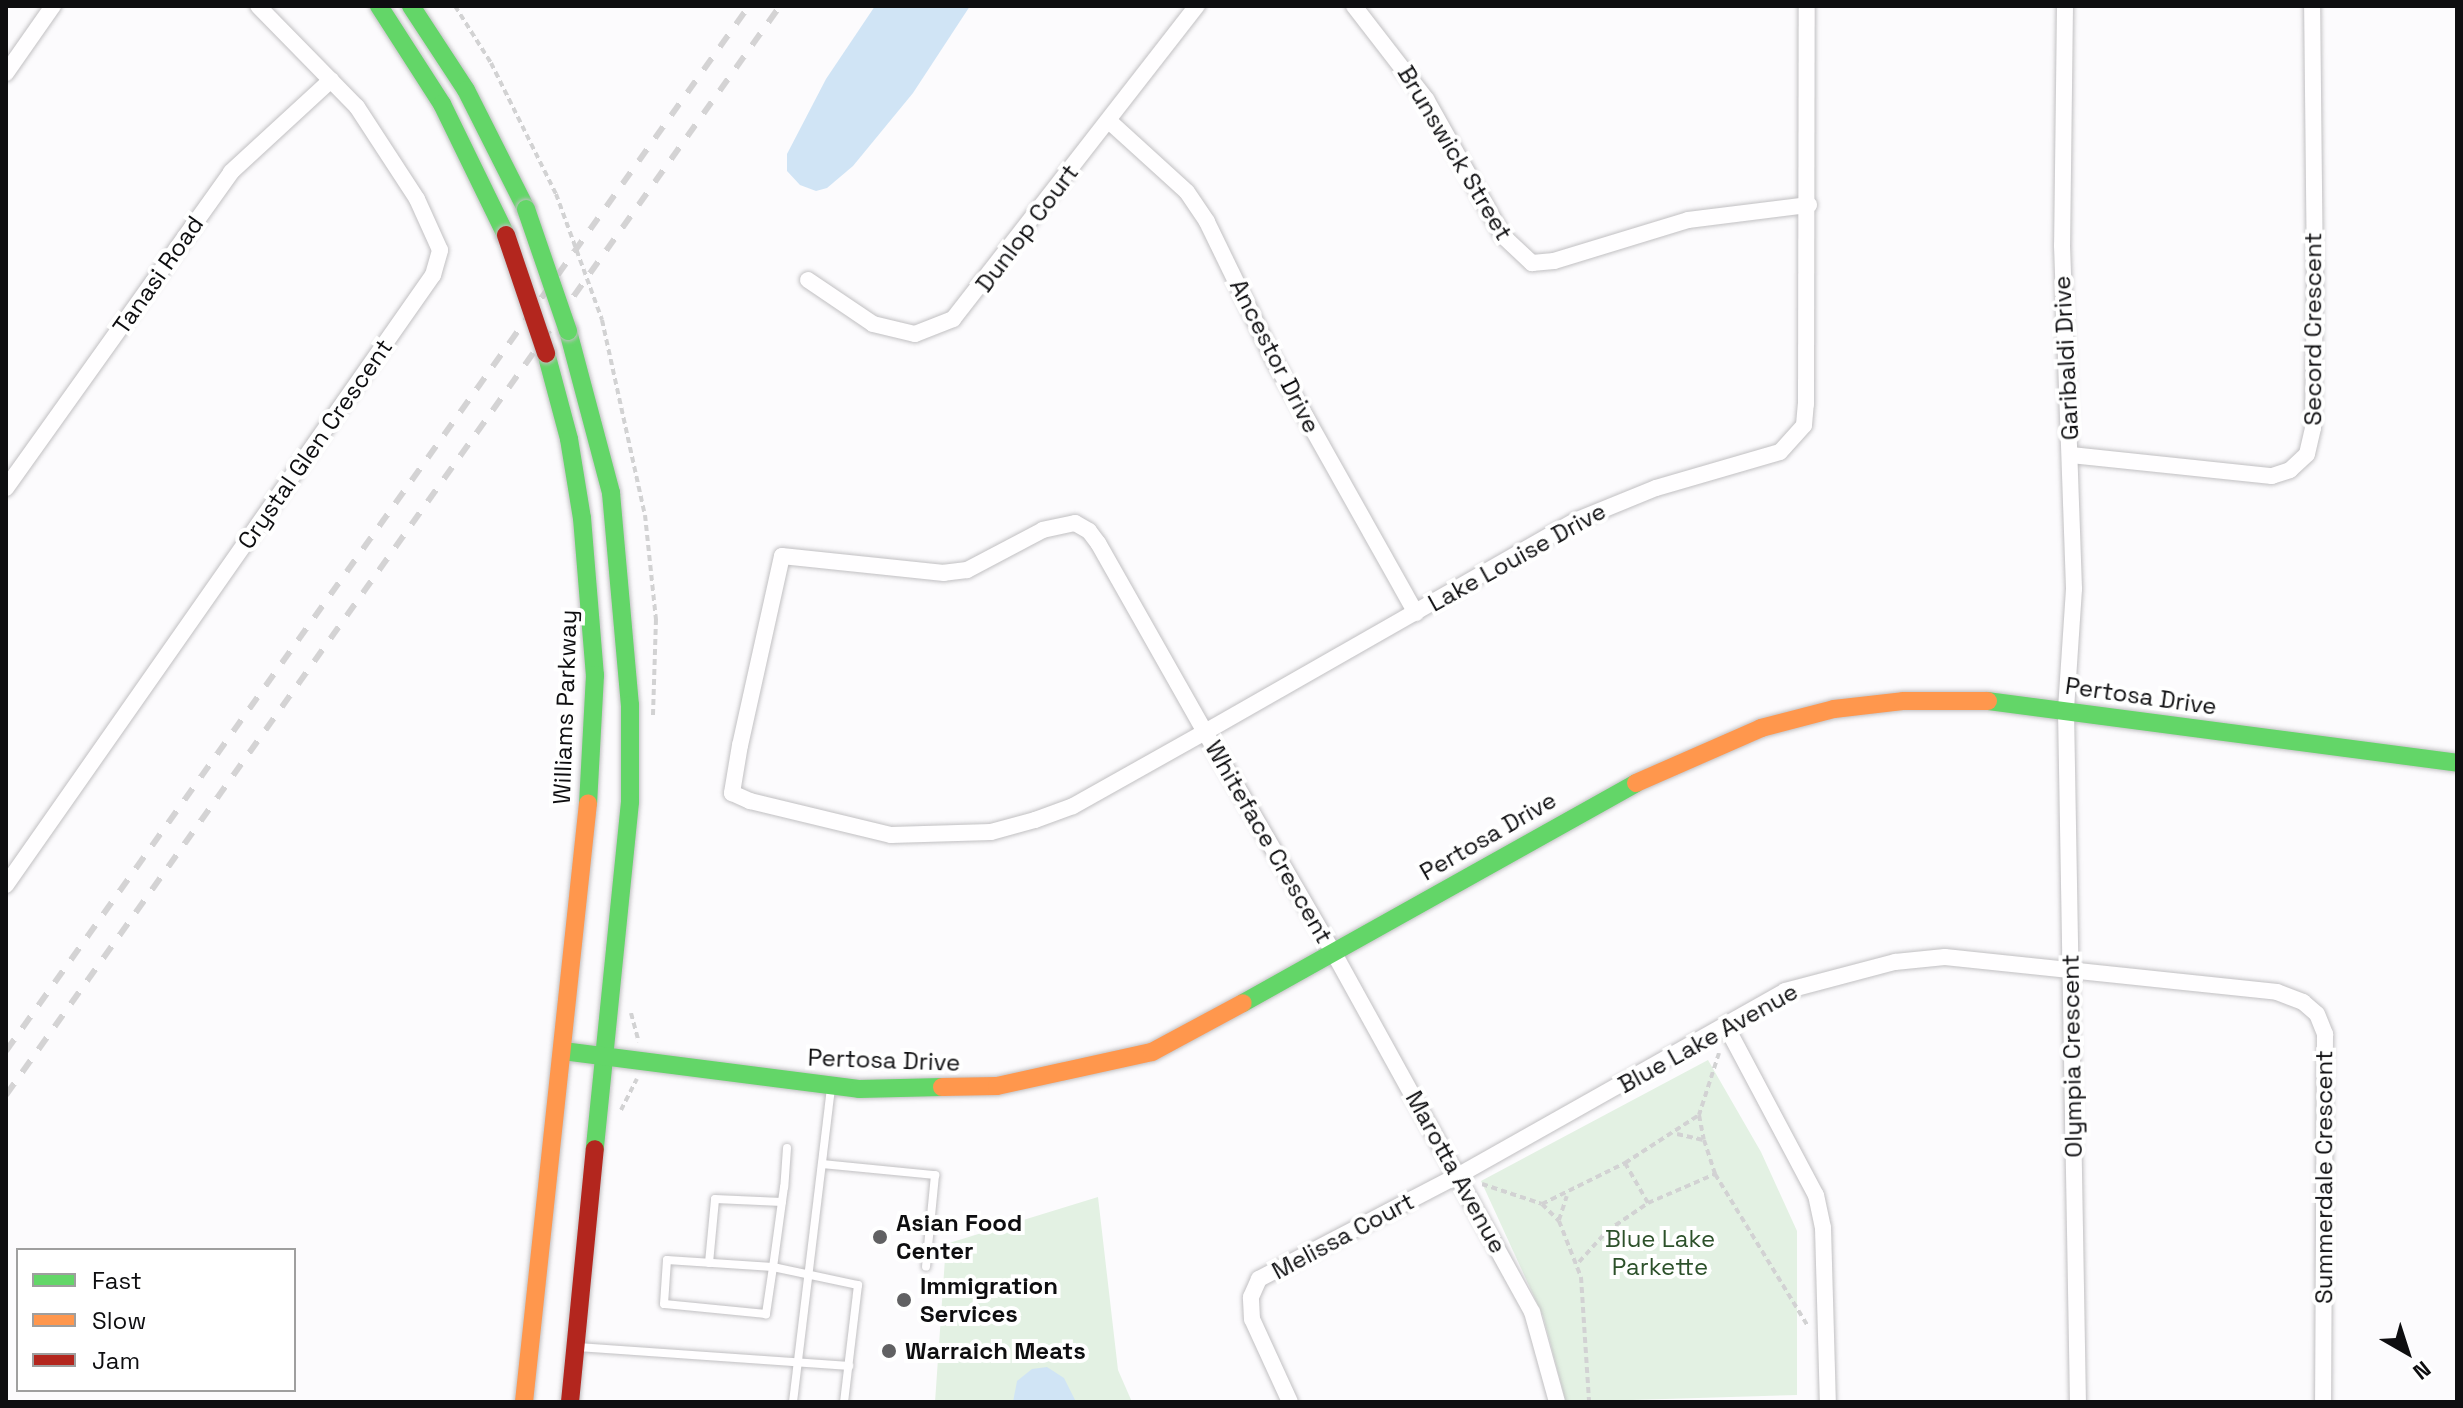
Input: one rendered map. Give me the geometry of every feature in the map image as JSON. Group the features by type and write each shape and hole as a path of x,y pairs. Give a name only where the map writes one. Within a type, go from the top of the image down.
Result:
{"main road":[{"name":"Williams Parkway","path":"379,6 442,104 506,235 546,353 569,439 582,518 595,675 593,750 524,1402"},
{"path":"411,6 466,90 526,209 568,331 611,493 628,640 630,802 570,1402"},
{"name":"Pertosa Drive","path":"563,1051 831,1085 928,1091 1036,1081 1093,1068 1152,1052 1611,794 1761,728 1834,709 1903,701 1982,700 2457,763"}],"street":[{"path":"6,73 53,6"},
{"name":"Crystal Glen Crescent","path":"6,885 433,275 440,250 417,199 357,107 258,6"},
{"name":"Dunlop Court","path":"808,280 873,324 915,334 953,319 1197,6"},
{"name":"Brunswick Street","path":"1354,6 1426,99 1503,236 1532,263 1554,261 1688,220 1809,205"},
{"name":"Lake Louise Drive","path":"1205,732 1600,509 1768,457 1794,441 1804,425 1806,404 1809,205 1807,6"},
{"name":"Garibaldi Drive","path":"2065,6 2062,245 2074,589 2066,710"},
{"name":"Secord Crescent","path":"2071,455 2272,476 2297,465 2307,454 2313,428 2314,370 2312,6"},
{"name":"Tanasi Road","path":"6,488 231,172 331,80"},
{"name":"Ancestor Drive","path":"1109,121 1187,192 1207,222 1275,362 1416,613"},
{"name":"Whiteface Crescent","path":"1205,732 1073,806 991,832 891,835 732,793 782,556 944,573 967,570 1043,530 1075,523 1098,543 1333,952"},
{"name":"Olympia Crescent","path":"2066,710 2078,1402"},
{"name":"Marotta Avenue","path":"1333,952 1532,1312 1557,1402"},
{"name":"Blue Lake Avenue","path":"1459,1175 1785,991 1895,962 1945,957 2071,968"},
{"name":"Summerdale Crescent","path":"2071,968 2277,992 2303,1002 2317,1014 2325,1034 2323,1402"},
{"path":"1726,1026 1816,1195 1823,1228 1828,1402"},
{"name":"Melissa Court","path":"1290,1402 1252,1319 1251,1297 1259,1279 1459,1175"}],"lane":[{"path":"793,1402 831,1085"},
{"path":"787,1148 782,1202 773,1267 766,1314 664,1304 667,1260 773,1267 858,1285 844,1402"},
{"path":"822,1164 935,1175 926,1267"},
{"path":"709,1263 715,1199 782,1202"},
{"path":"576,1346 849,1366"}],"path":[{"path":"455,6 491,63 556,194 602,320"},
{"path":"1726,1026 1699,1115 1704,1140 1715,1174 1827,1357"},
{"path":"1542,1204 1567,1196 1677,1134 1699,1115"},
{"path":"1677,1134 1704,1140"},
{"path":"1625,1163 1648,1203"},
{"path":"1579,1262 1607,1231 1648,1203 1715,1174"},
{"path":"1459,1175 1542,1204 1559,1221 1579,1262 1589,1402"},
{"path":"1559,1221 1567,1196"}],"green space":[{"name":"Blue Lake Parkette","path":"1708,1060 1761,1152 1797,1231 1797,1395 1566,1402 1543,1316 1481,1181"},
{"path":"1098,1197 1118,1370 1132,1402 935,1402 946,1244"}],"water":[{"path":"875,6 970,6 913,93 853,166 827,188 816,191 800,185 787,171 787,154 826,79"},
{"path":"1047,1367 1064,1378 1076,1402 1013,1402 1017,1381 1032,1369"}],"railway":[{"path":"6,1051 749,6"},
{"path":"6,1095 780,6"}],"traffic: fast":[{"path":"379,6 442,104 506,235"},
{"path":"411,6 466,90 526,209"},
{"path":"526,209 568,331"},
{"path":"568,331 611,493 630,705 630,802 595,1149"},
{"path":"546,353 569,439 582,518 595,675 588,803"},
{"path":"1988,701 2457,763"},
{"path":"1243,1003 1636,783"},
{"path":"563,1051 859,1089 942,1087"}],"traffic: slow":[{"path":"1636,783 1761,728 1834,709 1903,701 1988,701"},
{"path":"524,1402 588,803"},
{"path":"942,1087 997,1086 1152,1052 1243,1003"}],"traffic: jam":[{"path":"506,235 546,353"},
{"path":"570,1402 595,1149"}],"place":[{"name":"Asian Food Center","path":"880,1237"},
{"name":"Immigration Services","path":"904,1300"},
{"name":"Warraich Meats","path":"889,1351"}]}
